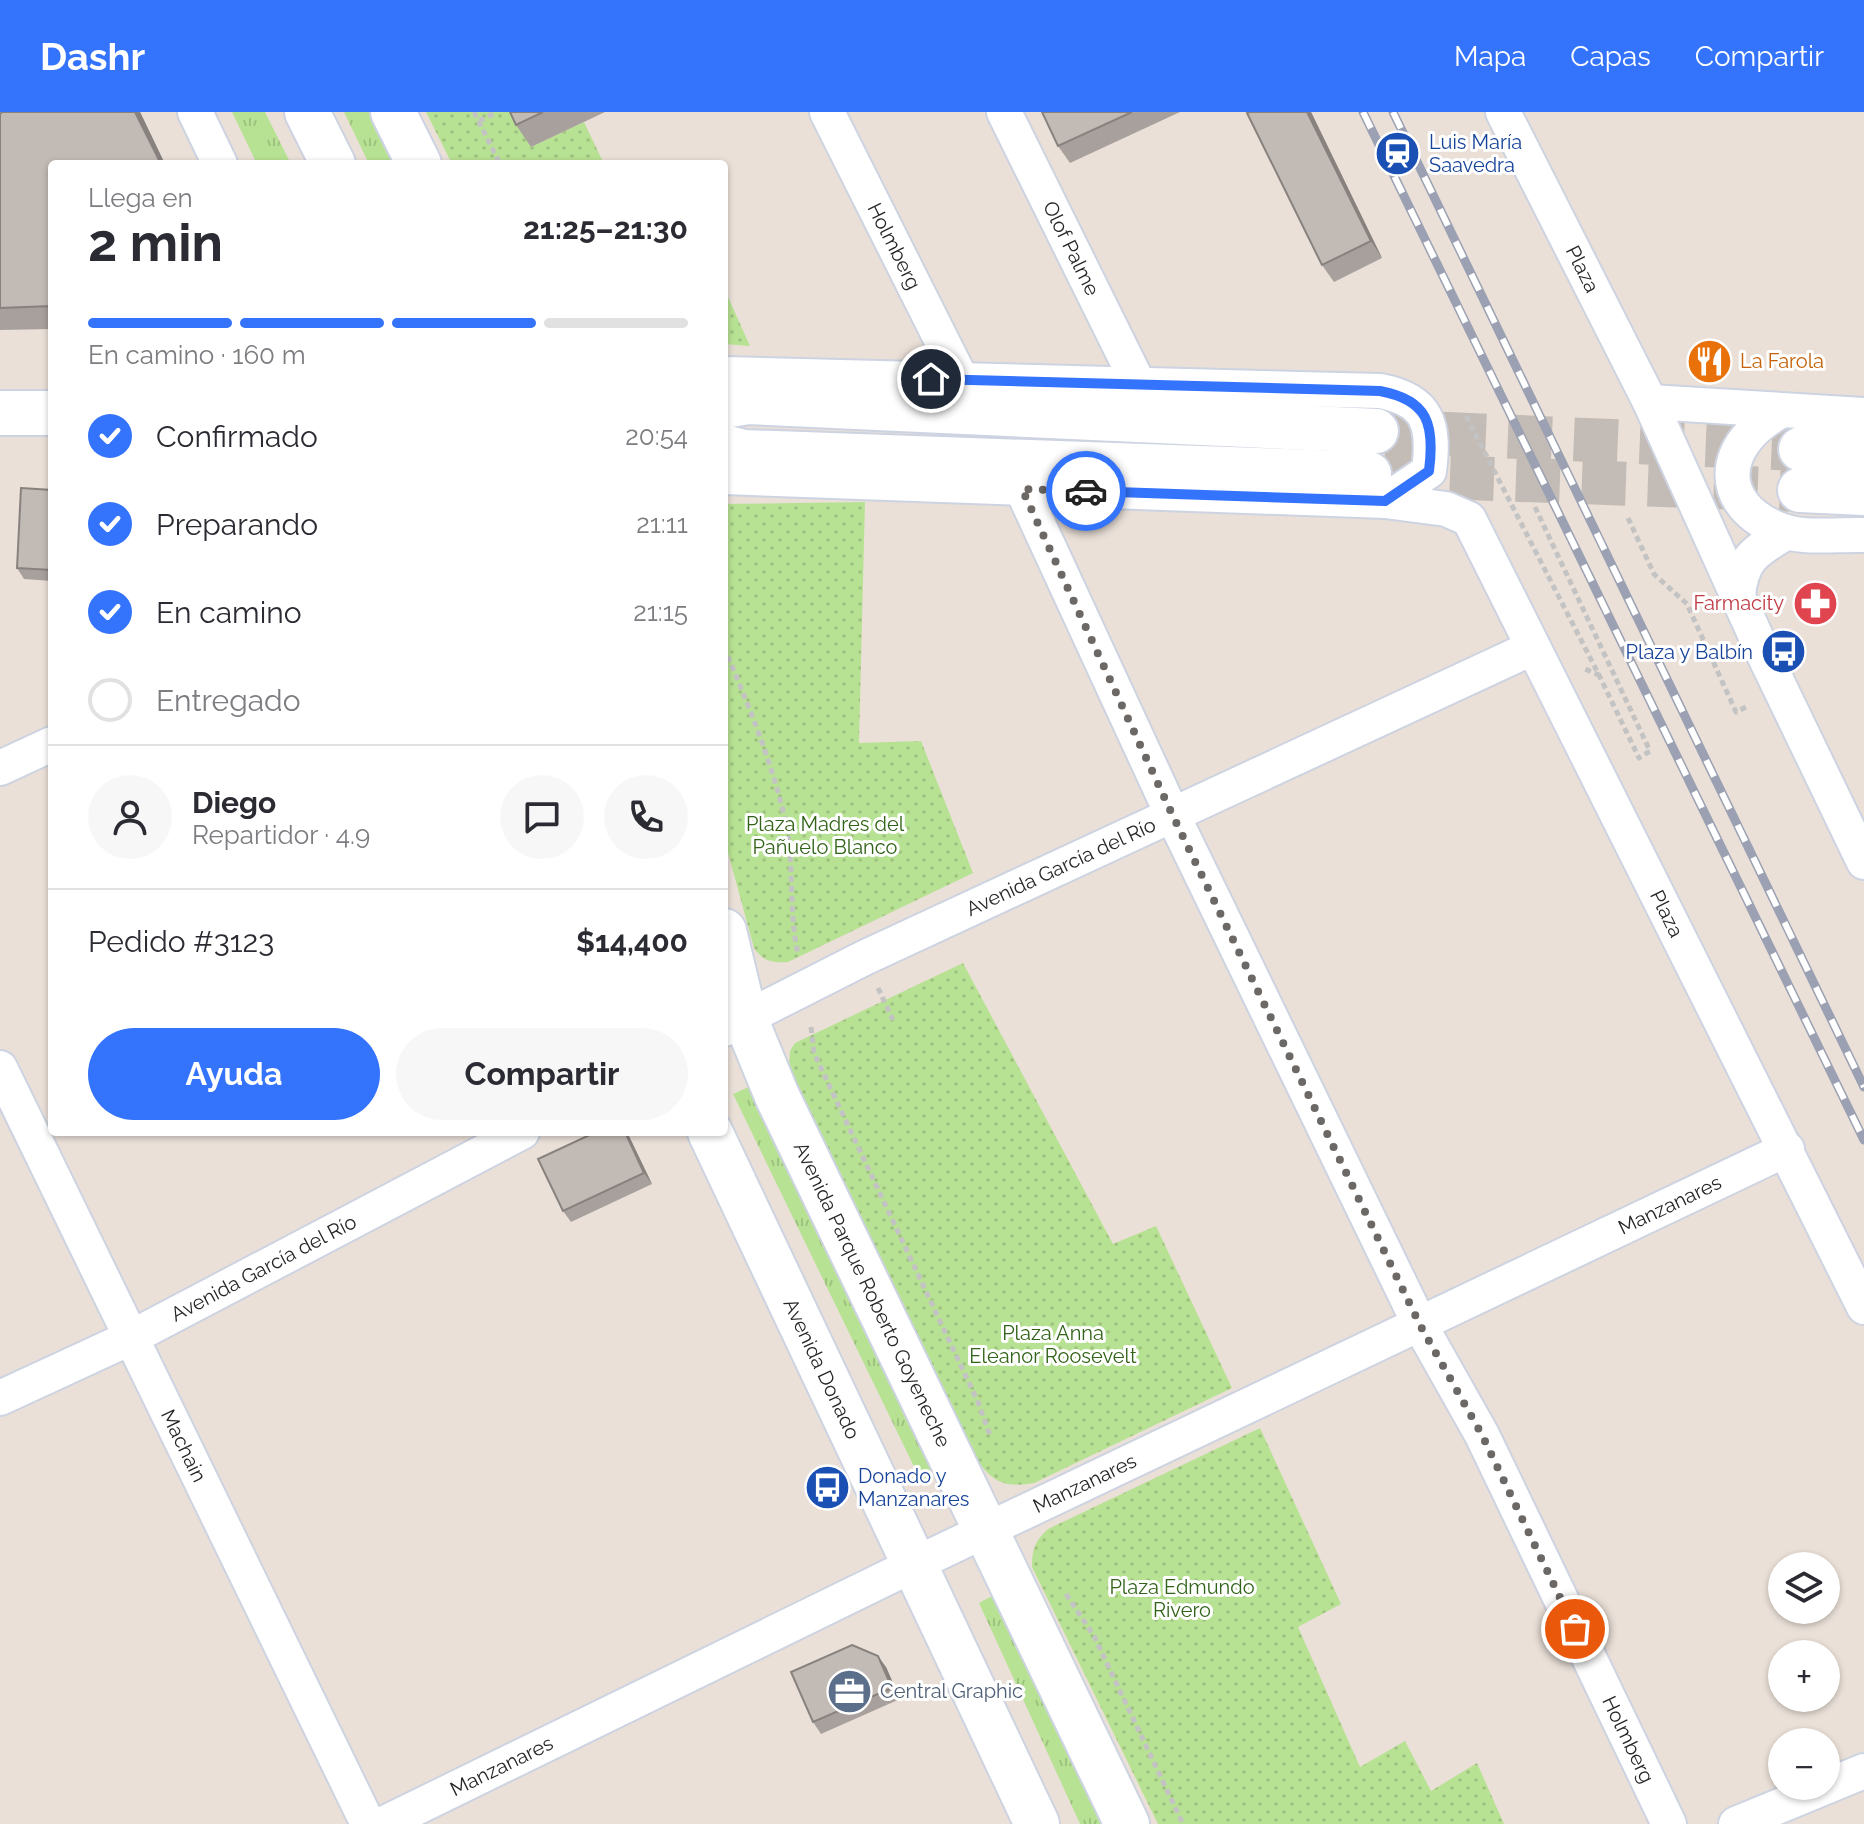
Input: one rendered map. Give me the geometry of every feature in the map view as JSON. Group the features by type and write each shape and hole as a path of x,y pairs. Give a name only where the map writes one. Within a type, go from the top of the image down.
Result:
{"main road":[{"path":"307,112 331,160"},
{"path":"393,112 417,160"},
{"path":"728,405 748,402 1376,431"},
{"path":"0,413 48,413"},
{"path":"728,448 744,452 1377,487"},
{"path":"1864,451 1800,470 1864,493"},
{"name":"Avenida Parque Roberto Goyeneche","path":"728,968 734,1023 777,1096 1127,1824"},
{"name":"Avenida Donado","path":"712,1136 1037,1824"}],"street":[{"path":"195,112 218,160"},
{"name":"Holmberg","path":"827,112 961,379"},
{"name":"Olof Palme","path":"1004,112 1139,385"},
{"name":"Plaza","path":"1503,112 1650,402 1864,862"},
{"path":"728,374 1380,391 1405,396 1425,414 1432,447 1429,471 1377,487 1022,489 728,477"},
{"path":"1650,402 1864,415"},
{"path":"1781,411 1756,424 1740,445 1730,469 1738,499 1760,520 1787,532 1864,535"},
{"name":"Plaza","path":"1377,487 1469,519 1864,1307"},
{"name":"Holmberg","path":"1022,489 1172,814 1420,1325 1482,1435 1669,1824"},
{"path":"1738,595 1740,572 1754,552 1787,532"},
{"name":"Avenida García del Río","path":"734,1023 1172,814 1532,648"},
{"path":"0,768 48,746"},
{"name":"Machain","path":"0,1068 368,1824"},
{"name":"Avenida García del Río","path":"0,1398 132,1337 514,1136"},
{"name":"Manzanares","path":"383,1824 913,1565 1787,1149"},
{"path":"1736,1824 1864,1771"}],"path":[{"path":"474,112 498,160"},
{"path":"479,121 497,112"},
{"path":"1535,507 1650,751 1639,758 1599,675"},
{"path":"1628,518 1654,574 1687,604 1736,712 1750,705 1743,691"},
{"path":"728,658 785,820 791,857 791,922 806,987 814,1053 978,1402 992,1442"},
{"path":"1061,1587 1094,1636 1183,1824"}],"green space":[{"path":"232,112 265,112 289,160 255,160"},
{"path":"344,112 370,112 394,160 367,160"},
{"path":"426,112 514,112 531,147 584,122 602,160 450,160"},
{"path":"728,297 750,346 728,344"},
{"name":"Plaza Madres del Pañuelo Blanco","path":"865,502 859,743 921,741 973,873 788,962 765,959 754,948 728,853 728,504"},
{"name":"Plaza Anna Eleanor Roosevelt","path":"963,963 1113,1244 1156,1226 1232,1388 1034,1483 1004,1483 991,1476 980,1464 789,1069 790,1051 795,1043"},
{"path":"753,1085 936,1476 922,1483 733,1094"},
{"name":"Plaza Edmundo Rivero","path":"1260,1428 1341,1604 1298,1627 1360,1767 1405,1741 1431,1791 1477,1763 1504,1824 1158,1824 1032,1567 1034,1550 1048,1529"},
{"path":"994,1595 1101,1824 1080,1824 979,1603"}],"building":[{"path":"135,112 159,160 48,160 48,306 0,308 0,114"},
{"path":"510,112 543,112 516,125"},
{"path":"1042,112 1132,112 1058,146"},
{"path":"1307,112 1371,241 1322,265 1247,113"},
{"path":"21,488 48,490 48,570 17,568"},
{"path":"587,1136 627,1136 644,1173 563,1211 538,1159"},
{"name":"Central Graphic","path":"852,1645 878,1656 892,1688 813,1722 791,1672"}],"tunnel":[{"path":"1376,431 1801,449"},
{"path":"1384,475 1800,490"}],"railway":[{"path":"1363,112 1864,1140"},
{"path":"1393,112 1864,1087"}],"way so far":[{"path":"1086,491 1022,489 1172,814 1420,1325 1482,1435 1575,1629"}],"place":[{"name":"Luis María Saavedra","path":"1398,154"},
{"name":"La Farola","path":"1709,361"},
{"name":"Farmacity","path":"1815,603"},
{"name":"Plaza y Balbín","path":"1784,652"},
{"name":"Donado y Manzanares","path":"827,1488"},
{"name":"Central Graphic","path":"849,1691"}],"route":[{"path":"931,379 1380,391 1405,396 1425,414 1432,447 1429,471 1404,491 1385,501 1086,491"}]}
